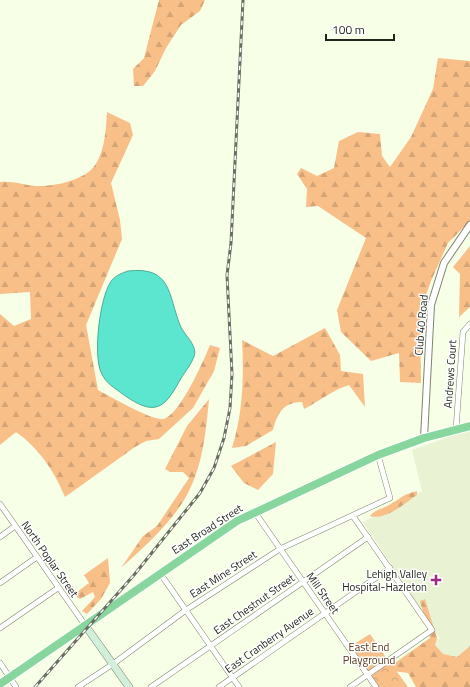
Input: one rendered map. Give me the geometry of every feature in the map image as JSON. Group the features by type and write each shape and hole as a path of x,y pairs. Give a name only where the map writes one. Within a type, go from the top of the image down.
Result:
{"highway":[{"name":"East Broad Street","path":"0,684 236,521 254,511 378,455 424,438 456,428 470,426"}],"main road":[{"path":"85,625 129,687"}],"street":[{"name":"Club 40 Road","path":"424,438 431,304 444,263 470,224"},
{"name":"Andrews Court","path":"456,428 463,332 470,324"},
{"name":"East Mine Street","path":"78,687 113,664 186,610 280,549 390,498 378,455"},
{"name":"North Poplar Street","path":"0,504 85,625"},
{"name":"Mill Street","path":"254,511 376,687"},
{"path":"350,687 432,630 353,516"},
{"path":"0,537 15,526"},
{"name":"East Chestnut Street","path":"152,687 368,537"},
{"path":"0,582 37,557"},
{"name":"East Cranberry Avenue","path":"218,687 390,568"},
{"path":"160,573 239,687"},
{"path":"0,628 58,588"},
{"path":"0,663 16,687"}],"shaded area":[{"name":"Lehigh Valley Hospital-Hazleton","path":"465,431 470,431 470,646 457,657 443,654 435,645 437,638 440,639 363,522 422,491 412,450"}],"green space":[{"path":"159,0 205,0 200,11 181,25 166,48 155,71 143,86 134,86 133,69 144,58"},
{"path":"438,58 470,61 470,221 448,243 431,281 420,312 421,383 400,382 399,353 371,361 341,332 337,310 366,238 318,206 306,207 307,189 297,174 301,168 317,176 334,168 339,141 358,132 380,134 382,156 390,167 411,137 433,89"},
{"path":"107,112 130,123 133,135 111,183 120,220 122,239 86,325 98,390 141,412 158,419 163,419 169,416 176,409 183,399 197,374 210,345 220,348 214,371 193,408 159,439 146,441 135,447 65,497 51,469 39,453 25,439 16,432 0,445 0,314 14,326 31,319 30,292 0,294 0,182 43,186 68,182 84,175 95,165 101,153"},
{"path":"470,246 470,307 459,317 460,274 453,267"},
{"path":"325,328 340,355 341,371 363,374 365,407 349,385 304,409 302,402 290,404 279,414 273,430 246,446 232,448 241,408 243,368 242,340 273,356"},
{"path":"209,399 205,435 200,459 188,493 182,504 167,524 121,568 143,536 157,526 189,478 183,472 170,472 165,469 187,426"},
{"path":"276,442 273,474 258,490 244,483 231,466"},
{"path":"417,491 417,495 388,514 376,517 370,516 405,495"},
{"path":"108,558 110,583 101,599 87,614 82,611 95,597 93,592 80,599 73,595 89,583 84,575"},
{"path":"425,599 437,638 435,645 443,654 457,657 470,646 470,687 416,687 408,673 385,670 430,638 420,601"},
{"name":"East End Playground","path":"370,634 387,659 368,672 351,646"},
{"name":"East End Playground","path":"390,662 408,687 378,687 371,676"}],"water":[{"path":"128,271 153,273 161,278 170,293 180,325 191,341 195,354 192,362 169,398 157,407 143,406 134,402 114,388 103,376 99,364 99,327 106,291 113,279"}],"railway":[{"path":"35,687 134,575 200,493 214,468 224,438 230,408 232,374 227,275 231,243 243,0"}],"place":[{"name":"Lehigh Valley Hospital-Hazleton","path":"436,580"}]}
